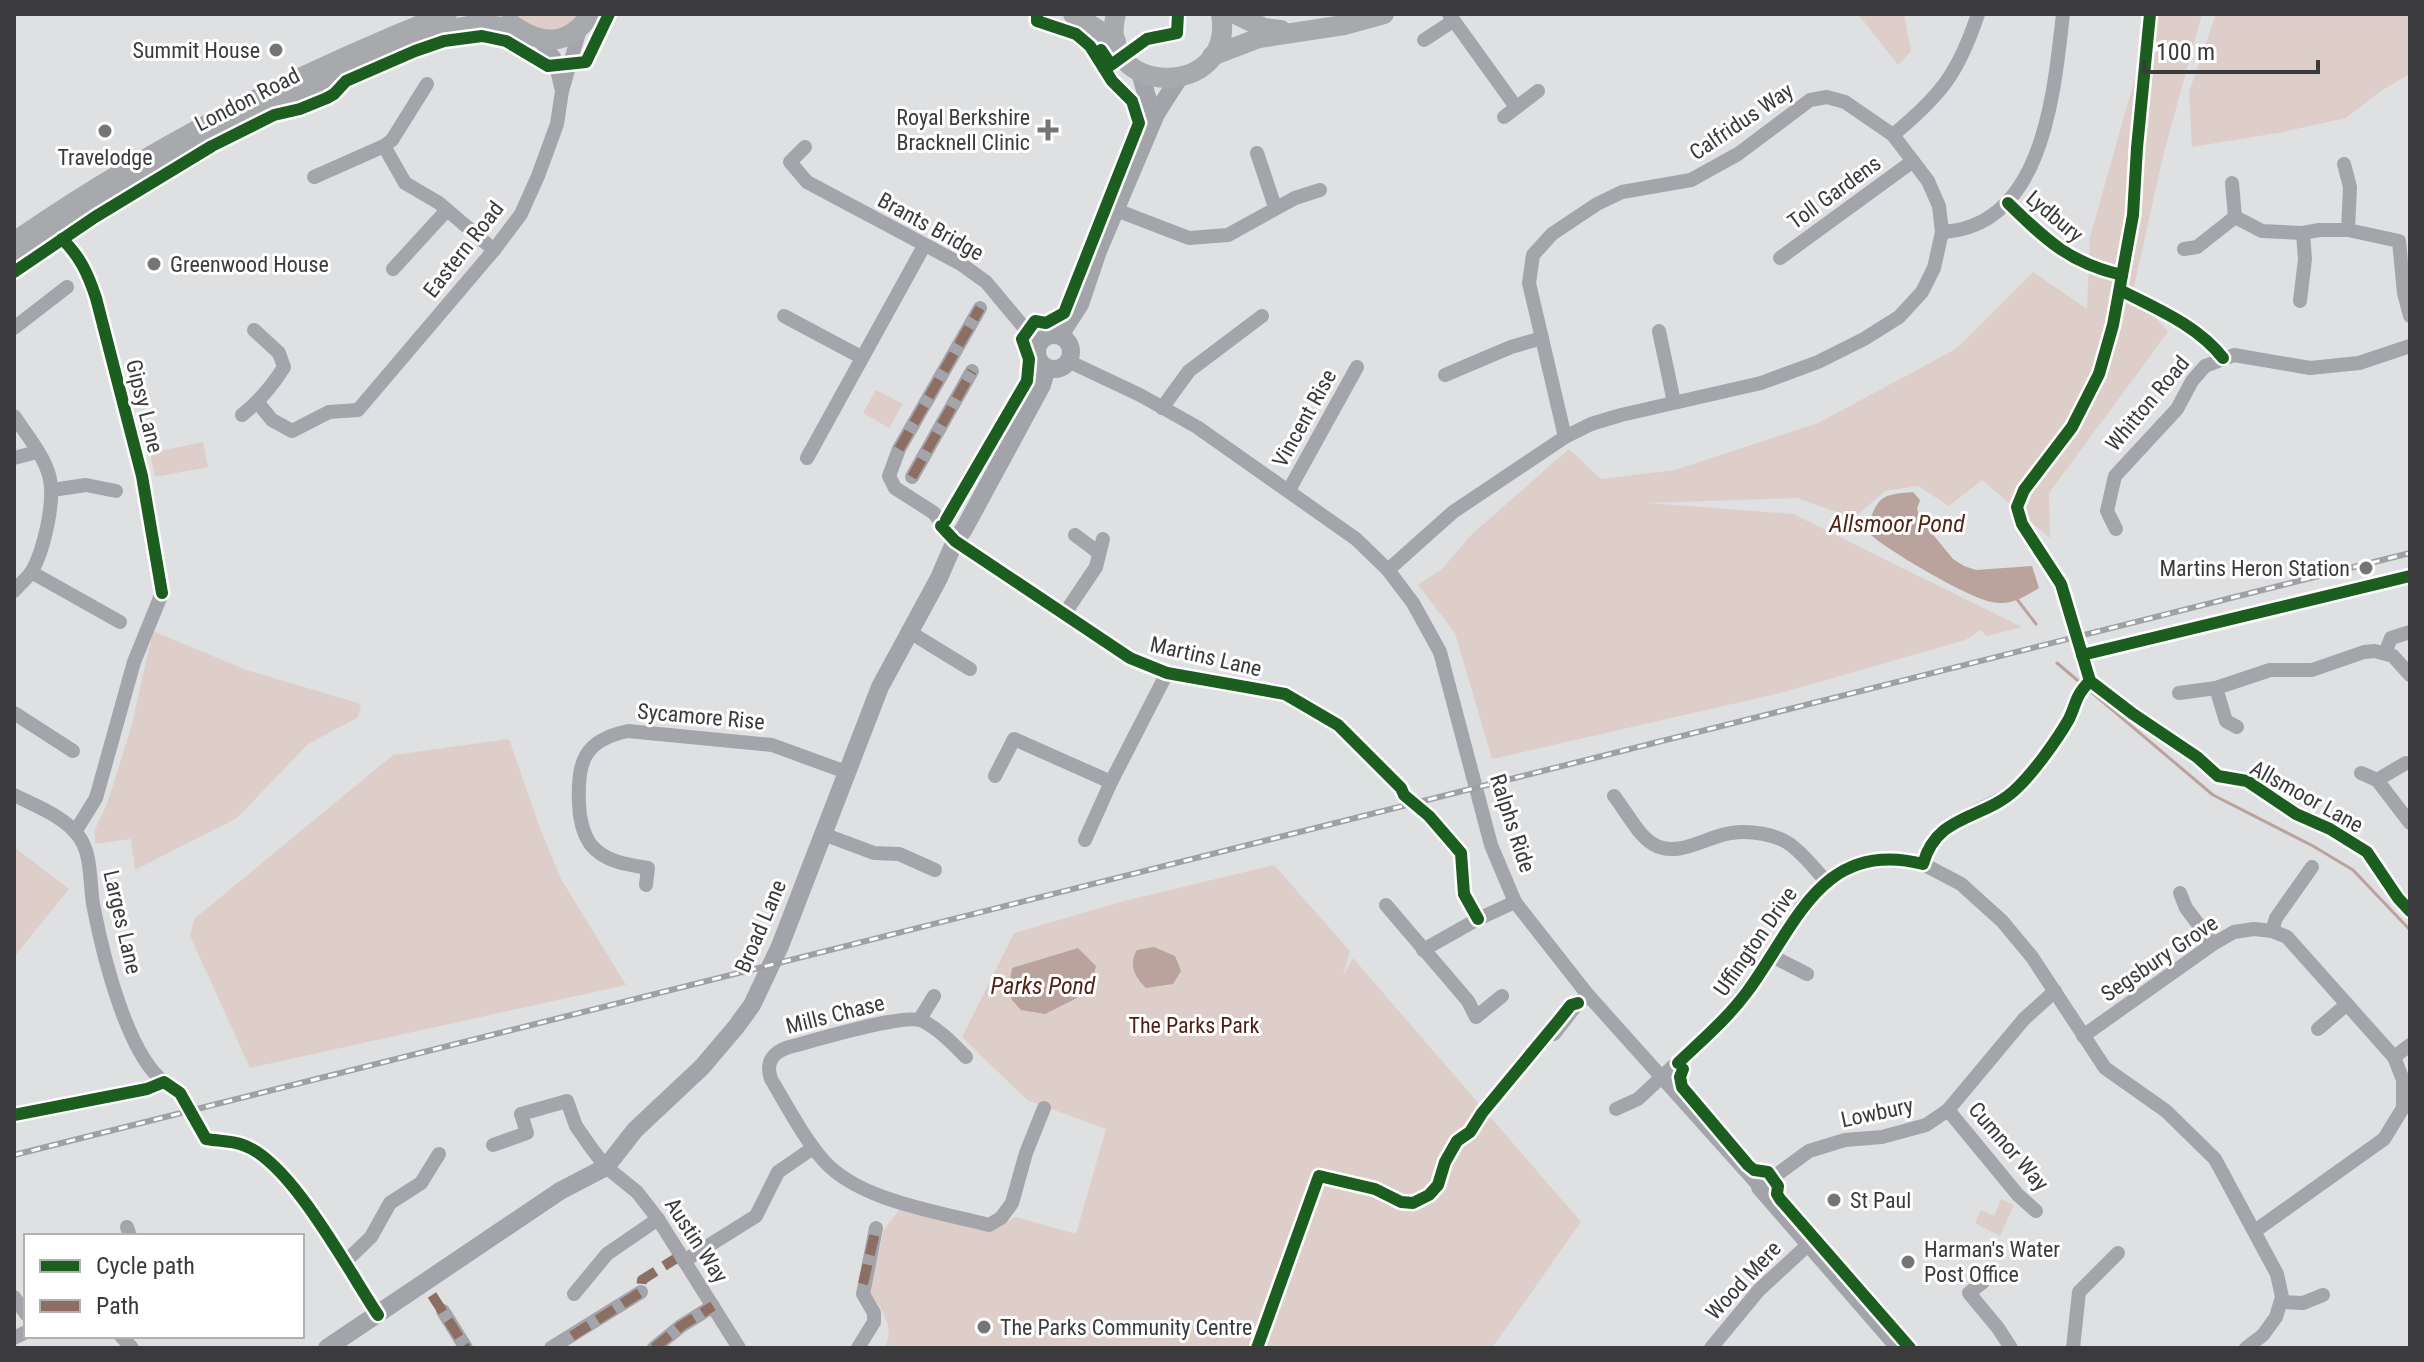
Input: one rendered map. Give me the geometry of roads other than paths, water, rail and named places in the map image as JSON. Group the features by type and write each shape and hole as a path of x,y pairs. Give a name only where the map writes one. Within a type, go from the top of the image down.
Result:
{"main road":[{"name":"London Road","path":"14,242 149,155 246,103 447,14"},
{"path":"502,14 527,34"},
{"path":"1073,14 1116,41"},
{"path":"1116,14 1116,41 1126,60 1140,72 1154,78 1179,78 1191,73 1212,56 1259,38 1344,25 1384,14"},
{"path":"1212,56 1222,30 1221,14"},
{"path":"1235,14 1264,28 1293,32"},
{"name":"London Road","path":"14,261 155,170 315,86 456,28 485,24 559,40 586,22"}],"street":[{"path":"1893,135 1930,103 1947,82 1967,49 1978,14"},
{"name":"Lydbury","path":"1942,232 1962,231 1982,223 1999,211 2028,173 2047,123 2063,14"},
{"path":"1424,40 1451,17 1516,107"},
{"name":"Eastern Road","path":"258,403 272,420 292,431 329,412 358,410 521,214 557,124 562,91 586,22"},
{"name":"Eastern Road","path":"527,34 554,57 562,91"},
{"path":"1140,72 1149,104 1149,130"},
{"path":"1060,335 1080,304 1161,104 1179,78"},
{"path":"314,177 392,140 427,84"},
{"path":"1504,117 1538,91"},
{"name":"Calfridus Way","path":"1388,570 1453,512 1565,437 1591,424 1761,383 1818,362 1899,317 1922,292 1934,268 1942,232 1939,206 1928,181 1893,135 1845,102 1827,97 1810,100 1738,154 1691,180 1622,192 1597,204 1552,234 1533,255 1529,283 1565,437"},
{"path":"384,146 405,183 447,210 494,250"},
{"name":"Brants Bridge","path":"805,147 790,162 807,182 961,264 986,282 1039,342"},
{"path":"1257,153 1275,207"},
{"name":"Toll Gardens","path":"1780,258 1913,161"},
{"path":"2344,164 2350,187 2348,230"},
{"path":"2232,183 2235,217"},
{"path":"1116,210 1189,238 1228,235 1275,207 1320,190"},
{"path":"393,269 447,210"},
{"path":"2235,217 2262,231 2303,233 2348,230 2404,240 2404,293 2410,316"},
{"path":"2184,249 2197,247 2235,217"},
{"path":"2300,301 2305,259 2303,233"},
{"path":"807,458 924,246"},
{"path":"14,328 67,287"},
{"path":"912,477 939,429 980,308"},
{"path":"784,316 861,357"},
{"path":"1162,408 1189,371 1262,316"},
{"path":"242,415 258,403 285,364 279,353 254,330"},
{"path":"1659,331 1674,402"},
{"path":"1049,335 1060,335 1069,343 1071,355 1068,361 1061,367 1047,368 1037,357 1039,342 1049,335"},
{"path":"1445,375 1488,355 1542,338"},
{"name":"Whitton Road","path":"2116,529 2107,511 2115,476 2177,409 2192,381 2205,366 2234,355 2310,368 2323,367 2359,363 2410,346"},
{"path":"939,429 918,416 964,360"},
{"name":"Ralphs Ride","path":"1068,361 1197,427 1356,539 1388,570 1413,603 1440,652 1491,845 1515,902 1588,995 1900,1348"},
{"name":"Vincent Rise","path":"1289,490 1357,367"},
{"name":"Broad Lane","path":"327,1348 560,1191 606,1167 635,1130 702,1067 752,1005 785,934 880,687 939,578 955,541 1042,385 1047,368"},
{"path":"14,416 49,475 52,490 46,533 31,572 14,591"},
{"name":"Martins Lane","path":"918,416 899,449 889,476 895,488 934,513 955,541 1130,658 1167,673 1285,694 1338,725 1401,788"},
{"path":"14,458 37,452"},
{"path":"52,490 86,485 116,491"},
{"path":"1065,613 1096,567 1101,546 1075,535"},
{"path":"31,572 120,622"},
{"path":"14,795 63,821 75,832 96,798 134,662 162,593"},
{"path":"908,631 970,669"},
{"path":"2385,653 2391,638 2410,632"},
{"path":"2179,693 2216,688 2270,670 2312,670 2364,652 2385,653 2400,661 2410,675"},
{"path":"1085,840 1167,673"},
{"path":"2216,688 2226,721 2237,727"},
{"path":"14,713 73,751"},
{"name":"Sycamore Rise","path":"646,885 648,868 615,862 591,845 579,818 578,778 582,758 611,734 628,731 772,745 846,772"},
{"path":"995,776 1014,739 1111,782"},
{"path":"2377,780 2406,763"},
{"path":"2361,773 2377,780 2410,823"},
{"path":"1923,864 1927,850 1940,832 2015,791"},
{"path":"1614,796 1655,845 1669,849 1690,846 1732,832 1769,834 1790,844 1826,881"},
{"path":"1429,816 1461,853 1464,894 1478,919"},
{"name":"Larges Lane","path":"14,1115 147,1089 164,1082 152,1073 128,1028 93,908 86,855 75,832"},
{"path":"823,834 874,853 899,854 935,870"},
{"name":"Uffington Drive","path":"1616,1109 1638,1099 1726,1017 1772,956 1801,907 1826,881 1847,868 1873,860 1901,859 1923,864 1961,884 2002,921 2055,991 2105,1068 2166,1111 2215,1159 2277,1274 2281,1302"},
{"path":"2255,1231 2384,1139 2403,1108 2403,1080 2394,1057 2287,937 2272,931 2276,918 2312,867"},
{"path":"2180,893 2186,908 2213,944"},
{"path":"1423,950 1515,902"},
{"path":"1386,905 1468,1001 1476,1017 1502,996"},
{"name":"Segsbury Grove","path":"2083,1036 2234,932 2254,929 2272,931"},
{"path":"1772,956 1807,974"},
{"name":"Lowbury","path":"1760,1187 1809,1151 1845,1140 1907,1132 1926,1125 1948,1110 2007,1036 2055,991"},
{"path":"1554,1034 1588,995"},
{"path":"934,996 920,1019 946,1037 966,1057"},
{"path":"2318,1029 2347,1004"},
{"name":"Mills Chase","path":"813,1148 771,1079 768,1068 770,1059 779,1050 789,1047 895,1021 920,1019"},
{"path":"2394,1057 2410,1045"},
{"name":"Austin Way","path":"493,1145 527,1133 521,1114 567,1101 576,1126 606,1167 637,1192 658,1219 739,1348"},
{"path":"684,1261 756,1216 778,1172 813,1148 852,1184 914,1206 989,1225 1001,1218 1012,1203 1026,1153 1044,1108"},
{"name":"Cumnor Way","path":"1948,1110 2018,1195 2036,1211"},
{"path":"225,1142 245,1145 284,1175 378,1315"},
{"path":"344,1263 371,1237 390,1203 421,1183 439,1154"},
{"path":"574,1294 607,1254 658,1219"},
{"path":"858,1348 874,1322 874,1313 863,1294 876,1228"},
{"name":"Wood Mere","path":"1711,1348 1759,1290 1809,1244"},
{"path":"2073,1348 2079,1292 2118,1253"},
{"path":"1983,1282 1969,1293 2011,1348"},
{"path":"551,1348 641,1292"},
{"path":"2246,1348 2263,1335 2276,1317 2281,1302 2303,1303 2323,1295"},
{"path":"654,1348 713,1306"},
{"path":"443,1311 466,1348"},
{"path":"2263,1335 2272,1348"}],"water":[{"name":"Allsmoor Pond","path":"1913,492 1920,500 1917,509 1921,520 1953,559 1976,570 2032,566 2039,588 2011,602 1999,603 1980,598 1926,571 1865,530 1881,500"},
{"name":"Parks Pond","path":"1154,947 1175,956 1181,971 1173,984 1146,988 1136,975 1133,960 1137,950"},
{"name":"Parks Pond","path":"1078,948 1096,966 1092,983 1075,999 1045,1014 1021,1010 1008,991 1012,968"}],"waterway":[{"path":"2016,598 2036,624"},
{"path":"2057,663 2213,795 2353,870 2410,930"}],"railway":[{"path":"14,1155 2410,553"}],"place":[{"name":"Summit House","path":"276,50"},
{"name":"Royal Berkshire Bracknell Clinic","path":"1048,130"},
{"name":"Travelodge","path":"105,131"},
{"name":"Greenwood House","path":"154,264"},
{"name":"Martins Heron Station","path":"2366,568"},
{"name":"St Paul","path":"1834,1200"},
{"name":"Harman's Water Post Office","path":"1908,1262"},
{"name":"The Parks Community Centre","path":"984,1327"}],"park label":[{"name":"The Parks Park","path":"1194,1025"}]}
